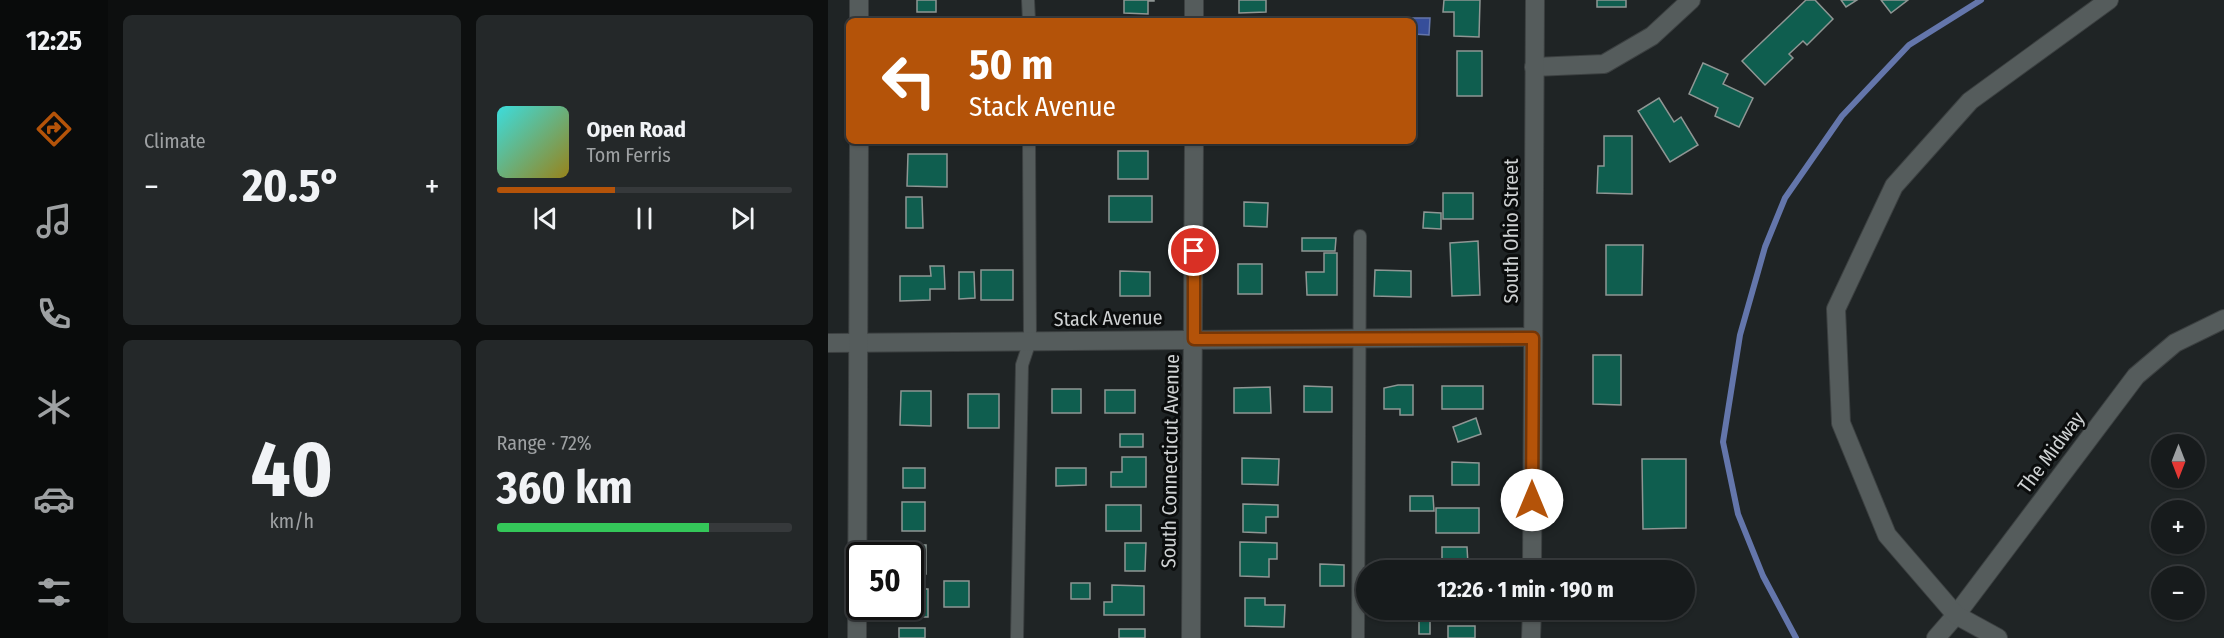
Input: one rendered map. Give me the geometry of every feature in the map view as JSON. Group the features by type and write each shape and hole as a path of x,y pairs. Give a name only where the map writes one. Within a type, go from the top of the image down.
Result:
{"street":[{"path":"859,0 859,18"},
{"path":"1194,0 1194,18"},
{"name":"South Ohio Street","path":"1532,560 1535,0"},
{"path":"1534,67 1604,64 1652,36 1691,0"},
{"path":"1998,638 1956,615 1887,535 1841,423 1836,309 1894,186 1970,101 2109,0"},
{"path":"857,638 859,144"},
{"name":"South Connecticut Avenue","path":"1191,638 1194,144"},
{"name":"The Midway","path":"1936,638 1956,615 2136,376 2175,343 2224,319"},
{"name":"Stack Avenue","path":"828,343 1533,338"},
{"path":"1532,620 1532,638"}],"lane":[{"path":"1029,0 1029,18"},
{"path":"1017,638 1022,365 1029,341 1029,144"},
{"path":"1358,638 1360,236"}],"water":[{"path":"1416,18 1430,18 1429,35 1416,34"}],"building":[{"path":"917,0 936,0 936,12 917,12"},
{"path":"1124,0 1154,1 1148,1 1148,14 1124,13"},
{"path":"1239,0 1266,0 1266,12 1239,13"},
{"path":"1444,0 1480,0 1479,37 1454,36 1454,12 1443,12"},
{"path":"1597,0 1626,0 1626,7 1597,7"},
{"path":"1806,0 1815,0 1833,19 1807,45 1803,41 1789,54 1793,58 1765,85 1742,61"},
{"path":"1841,0 1857,0 1846,7"},
{"path":"1881,0 1908,0 1891,13"},
{"path":"1457,51 1482,51 1482,96 1457,96"},
{"path":"1703,63 1728,74 1723,84 1753,98 1739,127 1715,116 1718,108 1689,94"},
{"path":"1659,98 1674,122 1681,117 1698,145 1670,162 1638,111"},
{"path":"1604,136 1632,136 1632,194 1597,193 1598,166 1604,166"},
{"path":"1118,151 1148,151 1148,179 1118,179"},
{"path":"908,154 947,154 947,187 907,186"},
{"path":"1443,193 1473,193 1473,219 1443,219"},
{"path":"1109,196 1152,196 1152,222 1109,222"},
{"path":"906,197 922,197 923,228 906,228"},
{"path":"1244,202 1268,203 1267,227 1244,226"},
{"path":"1424,212 1441,213 1441,229 1423,228"},
{"path":"1302,238 1336,238 1335,251 1302,251"},
{"path":"1478,241 1480,295 1452,296 1450,243"},
{"path":"1606,245 1643,245 1642,295 1606,295"},
{"path":"1324,253 1337,253 1337,295 1307,295 1306,272 1324,272"},
{"path":"1238,264 1262,264 1262,294 1238,294"},
{"path":"930,266 944,266 945,289 930,289 930,300 900,301 900,276 931,276"},
{"path":"981,270 1013,270 1013,300 981,300"},
{"path":"1375,270 1411,271 1411,297 1374,296"},
{"path":"1120,271 1150,272 1150,296 1120,296"},
{"path":"959,272 974,272 975,298 959,299"},
{"path":"1593,355 1621,355 1621,405 1593,404"},
{"path":"1413,385 1413,415 1400,415 1400,409 1384,409 1384,388"},
{"path":"1304,386 1332,387 1332,412 1304,412"},
{"path":"1442,386 1483,386 1483,409 1442,409"},
{"path":"1270,387 1271,413 1234,413 1234,388"},
{"path":"1052,389 1081,389 1081,413 1052,413"},
{"path":"1105,390 1135,390 1135,413 1105,413"},
{"path":"901,391 931,391 931,426 900,425"},
{"path":"968,394 999,394 999,428 968,428"},
{"path":"1476,418 1481,434 1458,442 1453,427"},
{"path":"1120,434 1143,434 1143,447 1120,447"},
{"path":"1122,457 1146,457 1146,487 1111,487 1111,472 1122,472"},
{"path":"1242,458 1279,459 1278,485 1242,484"},
{"path":"1642,459 1686,459 1686,528 1643,529"},
{"path":"1452,462 1479,463 1479,485 1452,485"},
{"path":"903,468 925,468 925,488 903,488"},
{"path":"1056,468 1086,468 1086,485 1056,486"},
{"path":"1410,496 1433,496 1434,511 1410,511"},
{"path":"902,502 925,502 925,531 902,531"},
{"path":"1243,504 1278,505 1278,517 1266,517 1266,533 1243,532"},
{"path":"1106,505 1141,505 1141,531 1106,531"},
{"path":"1436,508 1479,508 1479,533 1436,533"},
{"path":"1240,542 1277,543 1277,559 1269,559 1269,577 1240,576"},
{"path":"1125,543 1146,543 1145,571 1125,571"},
{"path":"924,545 926,545 926,574 924,574"},
{"path":"1442,547 1467,547 1468,560 1442,560"},
{"path":"1320,564 1344,565 1344,586 1320,586"},
{"path":"944,581 969,581 969,607 944,607"},
{"path":"1071,583 1090,583 1090,599 1071,599"},
{"path":"1112,585 1144,586 1144,615 1104,615 1104,602 1112,602"},
{"path":"924,589 928,589 928,617 924,617"},
{"path":"1245,598 1265,598 1265,605 1285,605 1284,627 1245,626"},
{"path":"1419,620 1430,620 1430,634 1419,634"},
{"path":"1448,626 1475,626 1475,638 1448,638"},
{"path":"899,628 925,628 925,638 899,638"},
{"path":"1119,629 1145,629 1145,638 1119,638"}],"waterway":[{"path":"1796,638 1763,576 1738,514 1723,442 1740,335 1765,247 1785,198 1842,116 1909,45 1981,0"}],"route":[{"path":"1194,251 1194,339 1533,338 1532,500"}]}
